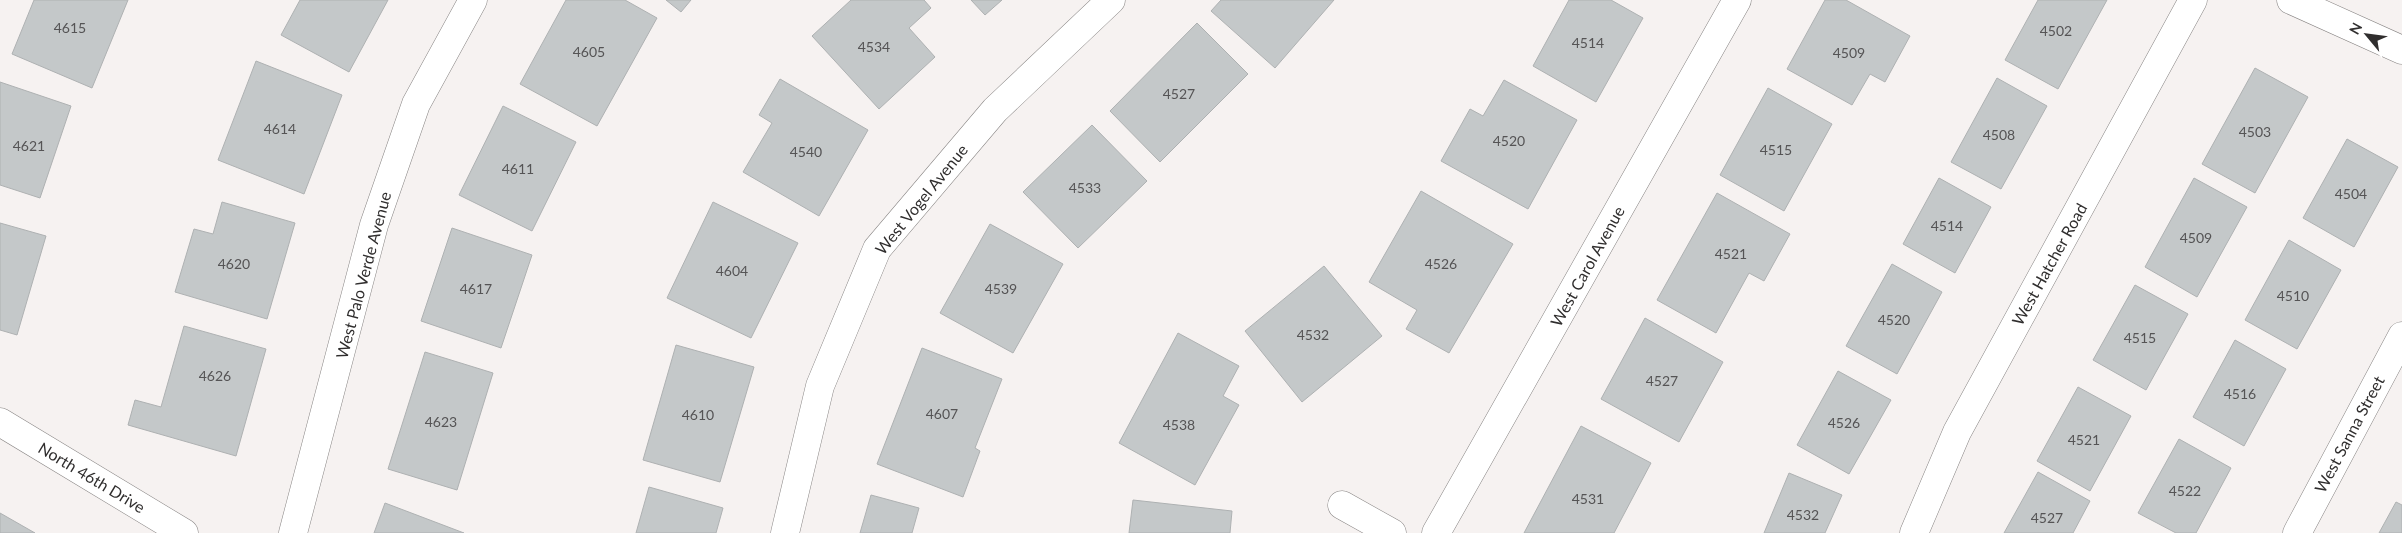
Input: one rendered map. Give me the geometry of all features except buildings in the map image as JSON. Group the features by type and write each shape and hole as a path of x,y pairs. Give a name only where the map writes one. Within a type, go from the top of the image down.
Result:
{"street":[{"name":"West Palo Verde Avenue","path":"293,533 374,226 416,104 473,0"},
{"name":"West Vogel Avenue","path":"785,533 820,386 877,249 995,110 1111,0"},
{"name":"West Carol Avenue","path":"1436,533 1737,0"},
{"name":"West Hatcher Road","path":"1914,533 1957,432 2192,0"},
{"path":"2291,0 2402,50"},
{"name":"West Sanna Street","path":"2297,533 2402,336"},
{"name":"North 46th Drive","path":"0,422 184,533"},
{"path":"1342,505 1392,533"}]}
